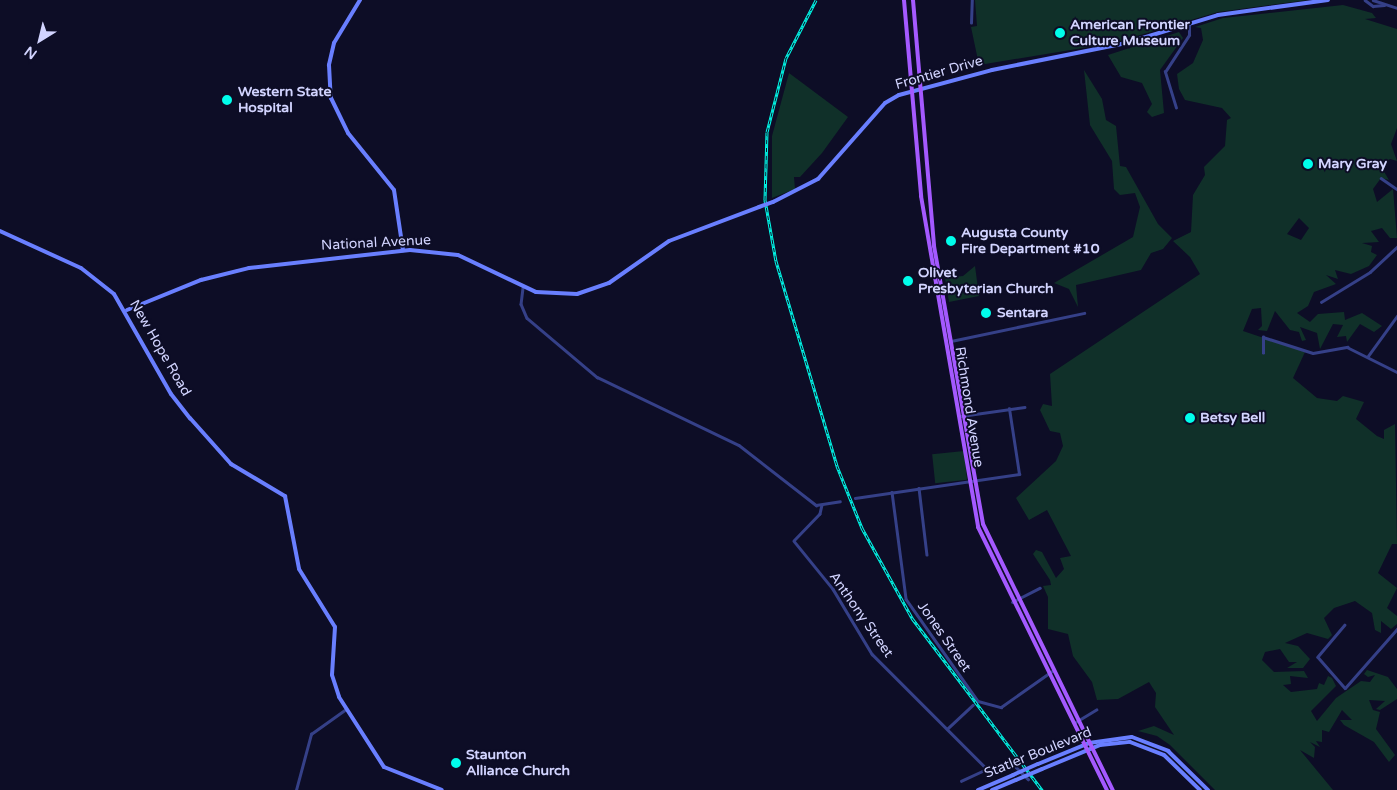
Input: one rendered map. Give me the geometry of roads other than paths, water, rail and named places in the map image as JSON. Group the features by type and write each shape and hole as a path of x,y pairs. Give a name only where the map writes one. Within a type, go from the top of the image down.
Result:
{"main road":[{"name":"Richmond Avenue","path":"904,0 922,205 961,416 979,531 1047,674 1090,746 1113,790"},
{"name":"Richmond Avenue","path":"913,0 931,221 967,416 985,532 1076,722 1086,750 1107,790"}],"street":[{"path":"360,0 334,43 329,65 331,98 348,133 394,190 404,250"},
{"path":"971,23 972,0"},
{"name":"Frontier Drive","path":"523,288 559,295 592,291 669,241 773,202 818,179 885,103 911,91 1117,45 1188,23 1328,0"},
{"path":"1365,0 1373,6 1385,4"},
{"path":"1373,0 1397,8"},
{"path":"1176,108 1165,72 1189,35 1188,23"},
{"path":"1381,178 1397,189"},
{"name":"New Hope Road","path":"0,231 81,268 127,310 171,394 202,433 234,467 273,487 288,501 299,569 335,627 332,678 346,709 386,769 442,790"},
{"path":"1321,302 1370,272 1397,247"},
{"name":"National Avenue","path":"127,310 200,280 249,268 404,250 458,255 523,288"},
{"path":"523,288 520,304 527,318 594,375 740,445 816,505 840,501"},
{"path":"947,340 953,341 1084,313"},
{"path":"1368,356 1397,316"},
{"path":"1263,353 1264,338 1313,353 1346,346 1397,372"},
{"path":"961,416 1024,407"},
{"path":"856,498 919,488 970,482 976,483 1019,474 1009,409"},
{"path":"919,488 927,555"},
{"name":"Jones Street","path":"892,492 906,599 978,701 998,708 1047,674"},
{"name":"Anthony Street","path":"822,505 820,514 794,541 834,589 872,654 987,769"},
{"path":"1012,602 1040,588"},
{"path":"1345,625 1318,657 1344,688 1397,628"},
{"path":"1047,674 1052,671"},
{"path":"947,729 973,704"},
{"path":"296,790 311,734 346,709"},
{"path":"1076,722 1096,710"},
{"name":"Statler Boulevard","path":"992,790 1086,750 1090,746 1123,736 1148,741 1173,754 1208,790"},
{"name":"Statler Boulevard","path":"978,790 1084,745 1120,742 1148,747 1172,761 1200,790"},
{"path":"961,781 987,769 1015,766 1028,779"}],"railway":[{"path":"816,0 786,58 767,132 765,200 776,261 837,466 862,528 912,618 1042,790"}],"place":[{"name":"American Frontier Culture Museum","path":"1060,33"},
{"name":"Western State Hospital","path":"227,100"},
{"name":"Mary Gray","path":"1308,164"},
{"name":"Augusta County Fire Department #10","path":"951,241"},
{"name":"Olivet Presbyterian Church","path":"908,281"},
{"name":"Sentara","path":"986,313"},
{"name":"Betsy Bell","path":"1190,418"},
{"name":"Staunton Alliance Church","path":"456,763"}]}
